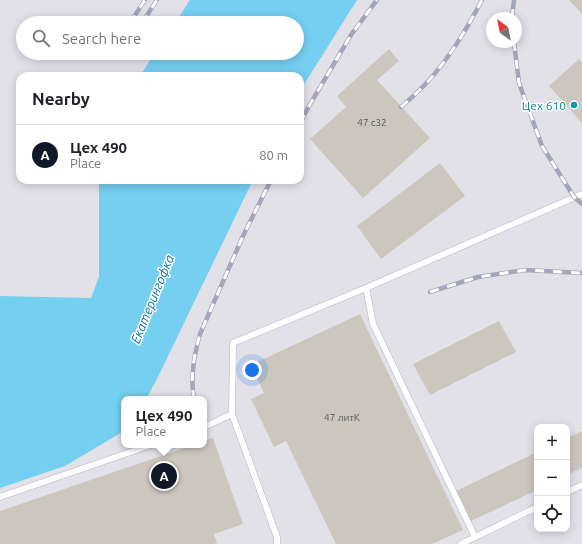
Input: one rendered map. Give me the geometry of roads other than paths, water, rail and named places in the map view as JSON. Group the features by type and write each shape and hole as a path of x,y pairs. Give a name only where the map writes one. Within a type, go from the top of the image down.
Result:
{"lane":[{"path":"277,544 277,537 232,414 233,343 366,288 582,194"},
{"path":"366,288 373,324 475,537"},
{"path":"207,426 232,414"},
{"path":"0,497 142,448"},
{"path":"570,491 582,485"},
{"path":"461,544 534,508"}],"water":[{"path":"190,0 357,0 304,85 304,72 143,72 150,60 304,60 304,16 180,16"},
{"name":"Екатерингофка","path":"99,184 251,184 148,396 121,396 121,433 65,466 0,488 0,296 91,298 99,277"}],"railway":[{"path":"135,16 145,0"},
{"path":"147,16 157,0"},
{"path":"304,115 351,35 377,0"},
{"path":"401,107 436,73 462,35 482,0"},
{"path":"513,12 514,0"},
{"path":"515,48 519,83 542,146 574,197 582,204"},
{"path":"194,396 192,383 193,366 200,334 243,236 269,184"},
{"path":"430,292 478,277 525,270 582,273"}],"place":[{"name":"Цех 610","path":"574,105"},
{"name":"Цех 490","path":"164,476"}]}
